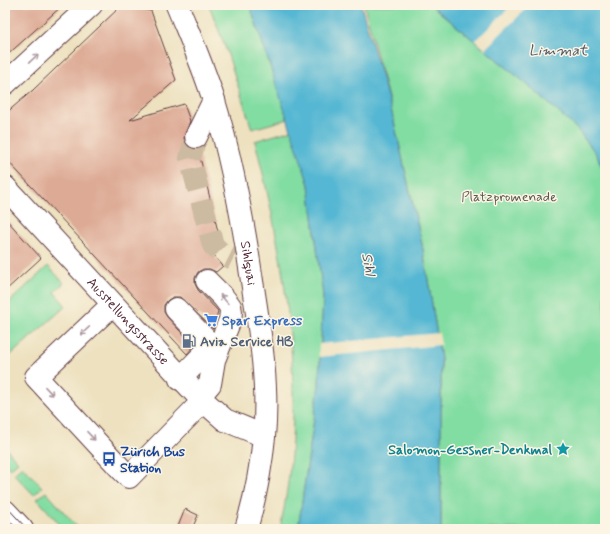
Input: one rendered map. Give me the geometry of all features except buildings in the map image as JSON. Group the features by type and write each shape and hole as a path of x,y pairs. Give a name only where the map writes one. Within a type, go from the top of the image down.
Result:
{"street":[{"path":"5,84 91,5"},
{"name":"Sihlquai","path":"177,5 200,60 214,100 230,163 241,259 261,342 265,385 264,436 260,470 246,529"},
{"path":"196,137 214,100"},
{"name":"Ausstellungsstrasse","path":"5,187 180,379 225,420 264,436"},
{"path":"112,305 36,377 129,476 201,399 210,384 214,360 230,320 231,312 230,306 207,281"},
{"path":"176,309 208,342 206,352 180,379"},
{"path":"5,511 22,529"}],"green space":[{"path":"209,5 250,5 288,119 252,129 227,52"},
{"name":"Platzpromenade","path":"364,5 431,5 529,86 576,128 595,152 605,173 605,529 441,529 441,359 422,244 392,113"},
{"path":"292,130 309,185 323,296 319,385 298,529 280,529 288,481 292,432 293,383 290,334 276,237 255,141"},
{"path":"48,266 64,283 54,292 66,306 5,360 5,306"},
{"path":"5,447 18,462 10,469 5,464"},
{"path":"22,466 42,487 34,495 14,474"},
{"path":"46,492 79,529 64,529 37,499"}],"water":[{"name":"Sihl","path":"250,5 361,5 392,113 422,244 441,359 441,529 298,529 319,385 323,296 309,185"},
{"name":"Limmat","path":"431,5 605,5 605,173 595,152 576,128 529,86"}],"pier":[{"path":"512,5 530,5 485,49 475,41"},
{"path":"439,333 441,345 319,357 319,344"}],"tunnel":[{"path":"196,137 190,158 213,245 221,253 233,259"}],"tram line":[{"path":"5,505 27,529"},
{"path":"5,516 17,529"}],"place":[{"name":"Spar Express","path":"211,320"},
{"name":"Avia Service HB","path":"189,341"},
{"name":"Salomon-Gessner-Denkmal","path":"563,449"},
{"name":"Zürich Bus Station","path":"109,459"}]}
